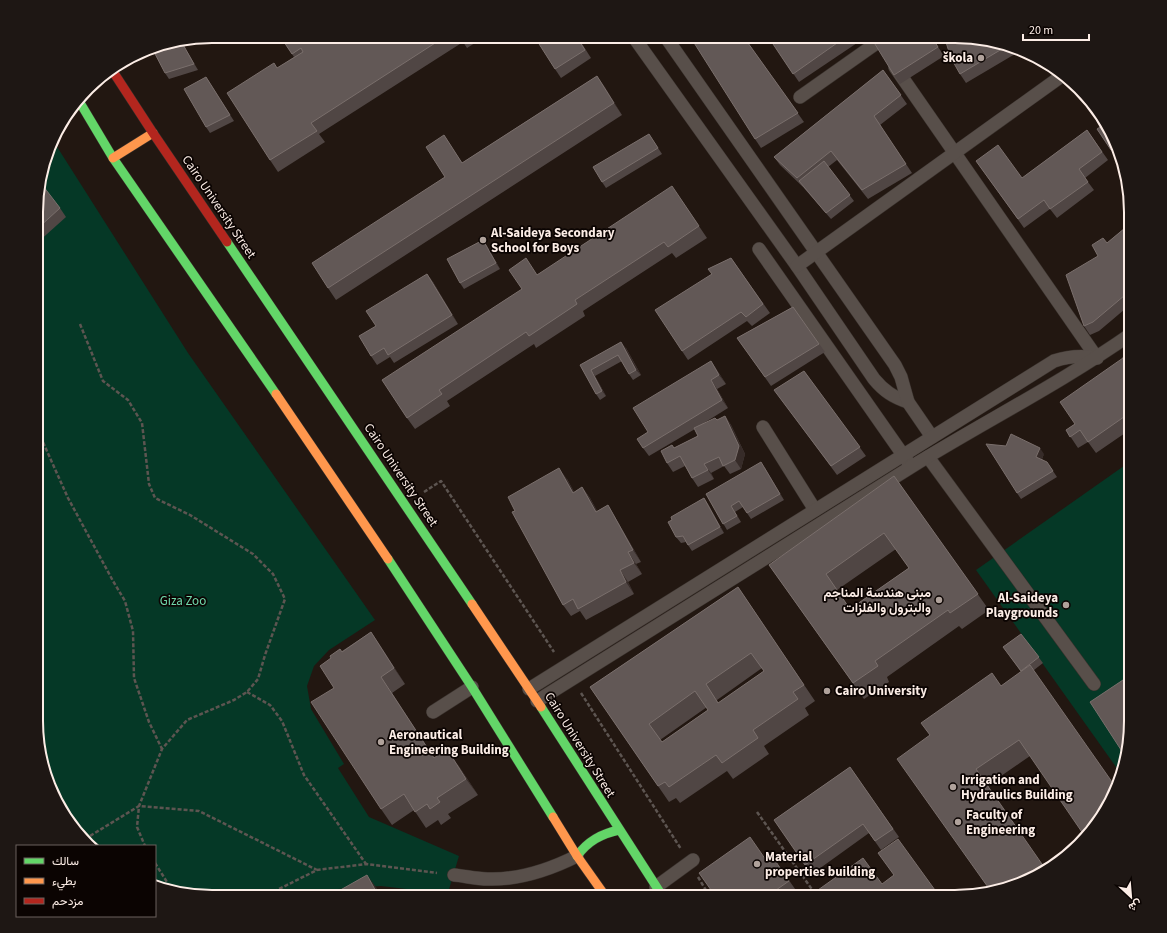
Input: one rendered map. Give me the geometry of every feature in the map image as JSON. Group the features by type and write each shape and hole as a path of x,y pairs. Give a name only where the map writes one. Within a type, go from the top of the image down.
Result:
{"main road":[{"name":"Cairo University Street","path":"115,74 529,689 659,890"},
{"path":"81,105 113,158 368,528 472,687 577,856 601,890"},
{"path":"113,158 153,133"},
{"path":"577,856 590,840 599,835 619,830"}],"lane":[{"path":"638,43 874,379 883,390 894,398 908,402"},
{"path":"670,43 895,365 901,377 908,402 932,437"},
{"path":"800,97 869,43"},
{"path":"877,43 1097,358"},
{"path":"796,266 1058,78"},
{"path":"759,249 911,467"},
{"path":"537,701 911,467 1097,358 1124,339"},
{"path":"529,689 1054,361 1068,357 1082,356 1097,358"},
{"path":"763,427 815,510"},
{"path":"928,457 1094,684"},
{"path":"433,712 472,687"},
{"path":"454,875 487,879 524,876 543,871 577,856"},
{"path":"662,890 693,860"}],"path":[{"path":"80,324 103,381 128,400 142,423 149,484 156,498 190,515 253,554 273,574 285,599 258,679 247,692 234,700 187,720 162,749 139,806 137,827 145,845"},
{"path":"43,442 68,498 125,601 133,631 134,678 149,722 162,749"},
{"path":"247,692 270,706 282,721 304,775 366,864"},
{"path":"89,836 139,806 199,811 317,870"},
{"path":"757,812 812,890"},
{"path":"156,864 168,884"},
{"path":"277,890 317,870 366,864 454,875"}],"green space":[{"name":"Giza Zoo","path":"57,146 188,353 375,620 329,650 314,666 307,686 311,709 344,764 338,768 369,817 459,856 449,890 415,890 381,886 338,889 201,890 179,887 158,881 156,880 156,845 98,845 78,824 72,815 60,796 52,775 46,754 43,732 43,201 46,179"},
{"name":"Al-Saideya Playgrounds","path":"1124,466 1124,732 1121,754 1117,768 976,570"}],"building":[{"path":"285,43 435,43 311,123 317,131 270,160 227,93 274,63 277,68 303,52 301,48 292,54"},
{"path":"538,43 580,43 585,50 555,69"},
{"path":"694,43 748,43 798,113 755,139"},
{"path":"772,43 837,43 793,74"},
{"path":"874,43 935,43 938,47 894,75"},
{"path":"946,43 977,44 1001,50 960,74 951,58"},
{"path":"183,45 194,64 165,73 155,53"},
{"path":"883,70 901,95 874,116 906,164 862,190 831,151 797,178 774,157"},
{"path":"597,76 614,103 328,288 312,263 445,177 426,147 444,135 462,163"},
{"path":"206,77 230,115 206,127 184,89"},
{"path":"1100,127 1107,137 1112,150 1111,150 1097,129"},
{"path":"1087,130 1102,152 1079,169 1088,182 1050,209 1044,200 1018,219 976,161 998,145 1022,178"},
{"path":"649,134 658,148 602,182 593,167"},
{"path":"824,161 850,195 826,213 799,181"},
{"path":"672,186 699,226 668,247 664,242 575,300 577,304 529,336 526,332 439,390 442,394 407,418 382,380 522,289 509,270 526,258 537,275"},
{"path":"44,188 60,208 43,224"},
{"path":"1124,229 1124,296 1093,322 1084,326 1066,275 1098,256 1092,245 1103,238 1107,243"},
{"path":"483,240 496,263 460,283 447,259"},
{"path":"731,258 763,304 746,317 741,312 682,351 655,310 712,274 708,269"},
{"path":"427,274 452,315 388,355 384,348 371,356 359,336 376,326 366,311"},
{"path":"793,307 819,344 765,377 737,338"},
{"path":"621,342 636,370 629,374 618,355 591,370 602,391 596,394 580,365"},
{"path":"1124,355 1124,417 1088,442 1080,430 1070,437 1066,430 1075,424 1060,402 1123,358"},
{"path":"711,361 719,375 711,380 722,400 643,448 637,439 648,432 633,408"},
{"path":"804,371 860,447 831,466 774,390"},
{"path":"725,416 739,446 735,460 723,466 719,457 704,464 708,470 692,478 680,456 667,463 661,451 672,445 674,448 698,436 694,428 715,418 717,420"},
{"path":"1011,434 1040,448 1036,457 1047,462 1053,471 1017,493 986,444 1006,446"},
{"path":"761,462 780,494 747,513 739,501 731,506 737,516 723,524 706,494"},
{"path":"559,468 573,493 582,487 596,512 608,505 633,550 628,552 634,563 620,570 626,582 578,609 573,599 563,605 512,512 515,511 508,497"},
{"name":"مبنى هندسة المناجم والبترول والفلزات","path":"894,476 978,594 950,613 948,610 875,661 878,666 853,683 769,565","holes":["884,533 909,568 850,609 826,574"]},
{"path":"704,498 720,527 688,545 683,536 676,537 668,522 672,520 671,517"},
{"path":"738,587 804,685 793,692 798,699 753,730 758,738 722,763 716,755 669,787 665,782 658,786 590,687","holes":["751,653 764,671 718,703 706,684","695,691 708,710 662,742 649,724"]},
{"name":"Aeronautical Engineering Building","path":"371,632 394,668 381,677 434,758 447,749 466,779 437,798 440,802 430,809 427,804 415,812 404,794 381,809 311,702 334,688 320,666 340,649 342,652"},
{"path":"1021,634 1039,657 1021,671 1003,647"},
{"name":"Irrigation and Hydraulics Building","path":"1030,665 1112,782 1107,796 1082,832 1019,740 976,769 1043,865 1030,873 988,887 897,759 930,735 921,723 992,673 1001,686"},
{"path":"1124,679 1124,732 1122,751 1090,702"},
{"path":"850,767 893,829 875,841 863,824 805,865 774,820"},
{"path":"750,837 768,863 774,859 789,881 776,890 711,890 699,873"},
{"path":"898,839 935,890 818,890 863,858 882,884 894,875 878,853"},
{"path":"367,875 375,890 340,890"}],"traffic: fast":[{"path":"81,105 113,158 276,394"},
{"path":"227,242 472,604"},
{"path":"388,559 472,687 553,817"},
{"path":"541,707 659,890"},
{"path":"577,856 590,842 606,834 619,830"}],"traffic: slow":[{"path":"113,158 153,133"},
{"path":"276,394 388,559"},
{"path":"472,604 541,707"},
{"path":"553,817 577,856 601,890"}],"traffic: jam":[{"path":"115,74 227,242"}],"place":[{"name":"škola","path":"981,58"},
{"name":"Al-Saideya Secondary School for Boys","path":"483,240"},
{"name":"مبنى هندسة المناجم والبترول والفلزات","path":"939,600"},
{"name":"Al-Saideya Playgrounds","path":"1066,605"},
{"name":"Cairo University","path":"827,691"},
{"name":"Aeronautical Engineering Building","path":"381,742"},
{"name":"Irrigation and Hydraulics Building","path":"953,787"},
{"name":"Faculty of Engineering","path":"958,822"},
{"name":"Material properties building","path":"757,864"}]}
